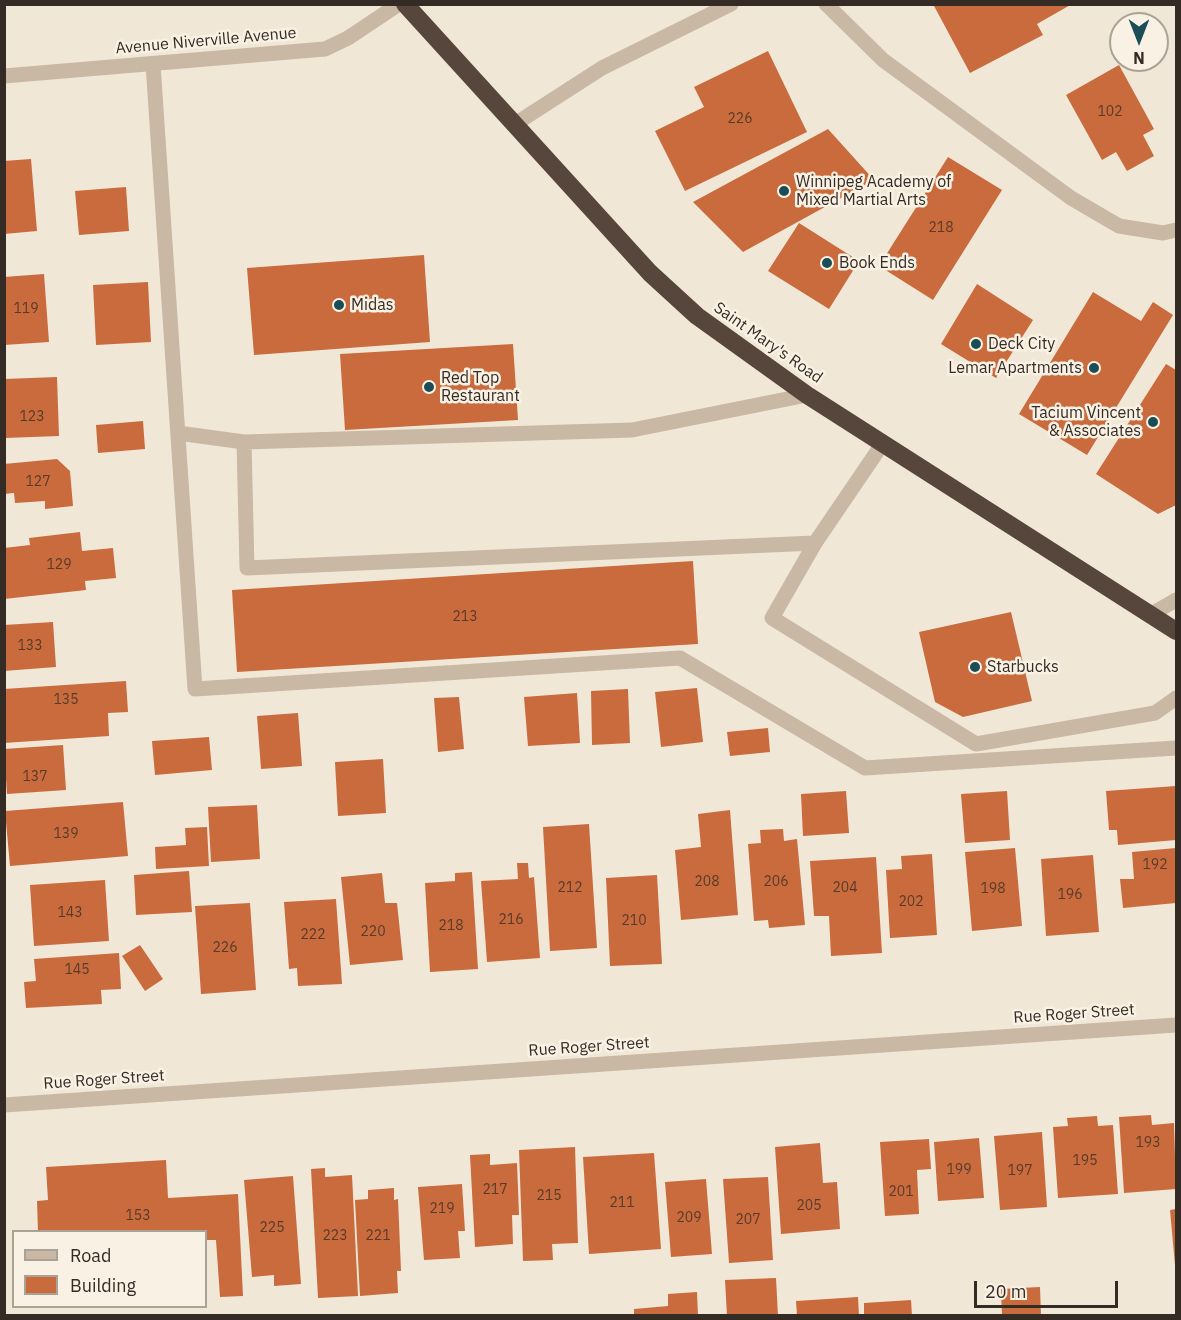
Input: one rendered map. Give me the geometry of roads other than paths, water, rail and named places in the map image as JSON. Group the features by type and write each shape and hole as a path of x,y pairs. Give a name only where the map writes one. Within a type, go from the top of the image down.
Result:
{"highway":[{"name":"Saint Mary's Road","path":"405,4 670,294 759,363 807,395 1176,631"}],"street":[{"name":"Avenue Niverville Avenue","path":"4,76 325,49 348,38 399,4"},
{"path":"516,124 602,68 731,4"},
{"path":"826,4 884,60 1071,198 1119,226 1163,233 1176,230"},
{"path":"153,64 195,688 680,658 865,768 1176,748"},
{"path":"178,433 244,442 632,430 807,395"},
{"path":"244,442 248,568 814,543"},
{"path":"883,443 814,543 772,618 976,744 1155,713 1176,698"},
{"path":"1150,615 1176,600"},
{"name":"Rue Roger Street","path":"4,1105 1176,1025"}],"place":[{"name":"Winnipeg Academy of Mixed Martial Arts","path":"784,191"},
{"name":"Book Ends","path":"827,263"},
{"name":"Midas","path":"339,305"},
{"name":"Deck City","path":"976,344"},
{"name":"Lemar Apartments","path":"1094,368"},
{"name":"Red Top Restaurant","path":"429,387"},
{"name":"Tacium Vincent & Associates","path":"1153,422"},
{"name":"Starbucks","path":"975,667"}]}
